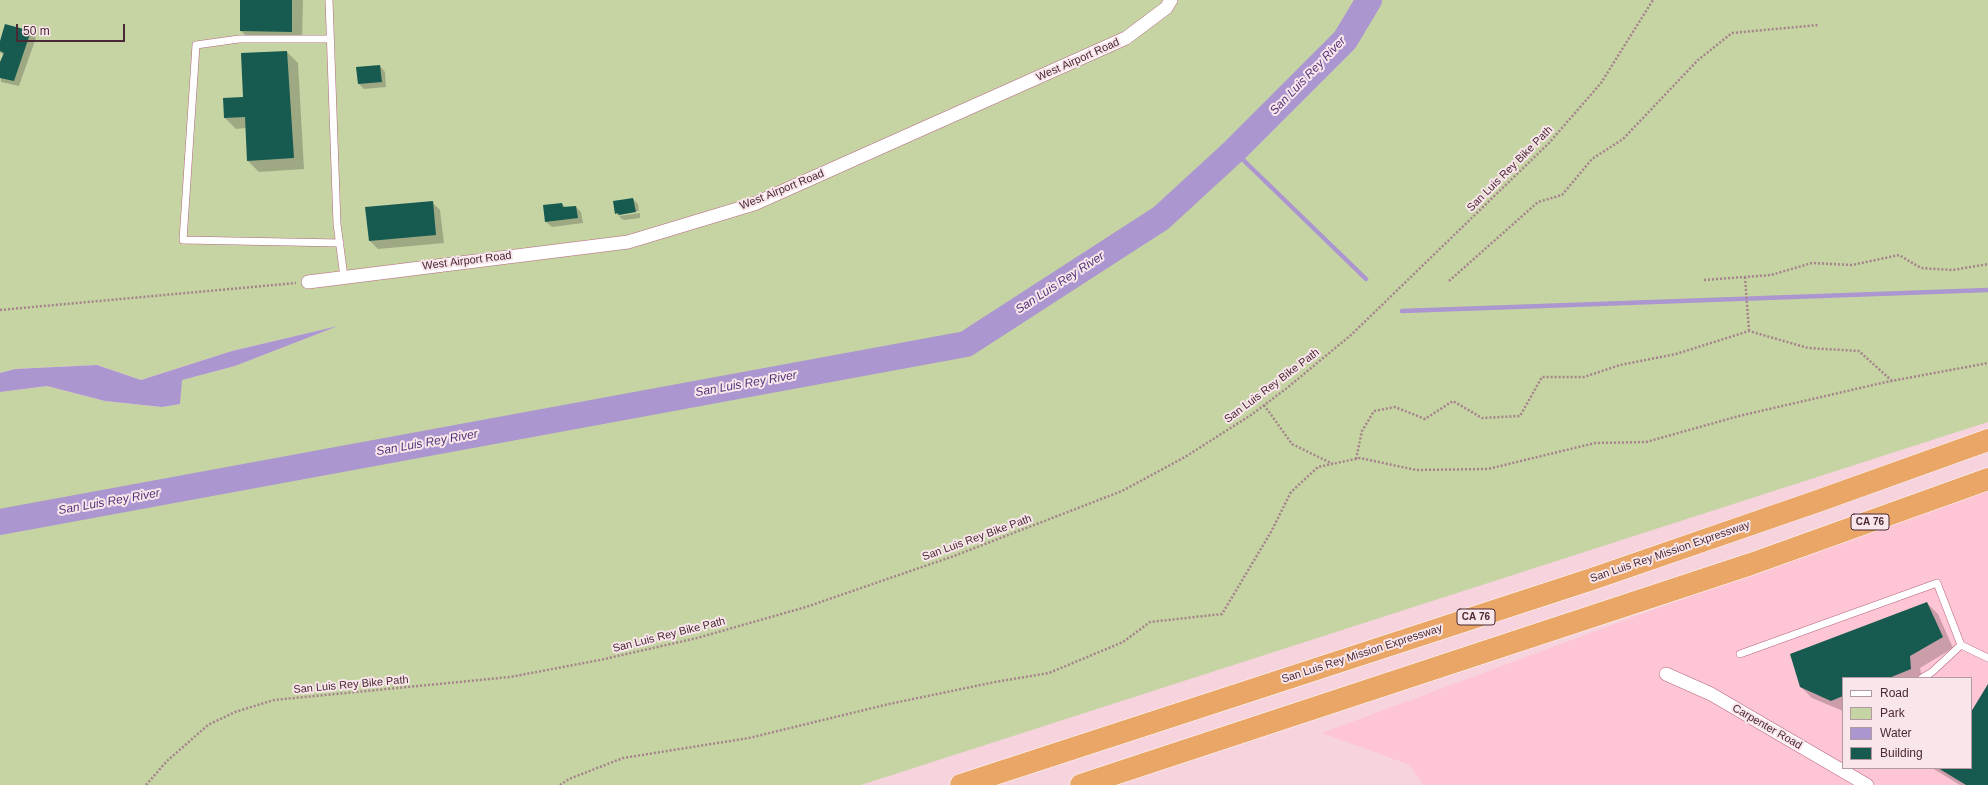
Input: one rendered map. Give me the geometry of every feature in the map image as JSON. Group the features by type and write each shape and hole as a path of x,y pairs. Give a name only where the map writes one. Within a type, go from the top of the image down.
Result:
{"highway":[{"name":"San Luis Rey Mission Expressway","path":"962,785 1592,579 1818,501 1988,440"},
{"name":"CA 76","path":"1081,785 1744,567 1988,479"}],"street":[{"name":"West Airport Road","path":"308,282 628,242 754,204 1126,38 1166,8 1171,0"},
{"name":"Carpenter Road","path":"1666,674 1711,694 1841,766"},
{"name":"Carpenter Road","path":"1845,769 1866,785"}],"lane":[{"path":"328,0 337,224 344,277"},
{"path":"330,39 239,39 196,45 183,240 340,243"},
{"path":"1740,654 1937,583 1961,645 1988,658"},
{"path":"1924,677 1932,672 1961,645"}],"path":[{"name":"San Luis Rey Bike Path","path":"146,785 168,761 208,725 235,712 274,700 517,675 600,660 697,638 813,605 954,556 1122,491 1185,456 1264,405 1352,335 1549,143 1601,82 1653,0"},
{"path":"1449,281 1538,202 1562,194 1592,159 1623,139 1698,60 1732,32 1818,25"},
{"path":"1704,280 1771,275 1812,263 1852,265 1899,255 1921,268 1953,270 1988,264"},
{"path":"1744,277 1749,331"},
{"path":"0,310 308,282"},
{"path":"1356,459 1362,431 1374,411 1395,407 1424,419 1453,401 1482,418 1520,416 1542,378 1584,376 1620,365 1676,354 1749,331 1808,348 1859,351 1893,381"},
{"path":"560,785 569,779 623,758 749,738 889,704 996,682 1049,673 1123,642 1150,622 1222,614 1271,532 1291,492 1318,467 1356,459 1416,470 1488,469 1595,443 1646,442 1739,416 1893,381 1988,363"},
{"path":"1264,405 1292,444 1333,464"}],"shaded area":[{"path":"1988,485 1988,785 1423,785 1410,765 1322,733"}],"green space":[{"path":"0,0 1988,0 1988,422 861,785 0,785 0,392 47,386 105,401 162,407 180,404 181,380 235,366 335,327 232,351 141,380 97,365 15,369 0,373"}],"water":[{"path":"338,326 235,366 182,380 180,404 162,407 105,401 47,386 0,392 0,373 15,369 97,365 141,380 232,351"}],"building":[{"path":"240,0 292,0 292,32 240,31"},
{"path":"5,24 31,31 14,81 0,78 0,62 4,53 0,51 0,41"},
{"path":"287,51 294,158 247,161 245,117 224,118 223,98 243,97 241,53"},
{"path":"380,65 382,82 358,84 356,67"},
{"path":"633,198 636,212 619,215 618,213 615,214 613,201"},
{"path":"433,201 436,235 369,241 365,207"},
{"path":"562,203 563,207 576,206 578,218 545,222 543,205"},
{"path":"1927,602 1943,637 1910,656 1911,669 1891,677 1842,677 1842,696 1831,701 1800,687 1790,654"},
{"path":"1988,684 1988,785 1966,785 1940,769 1972,769 1972,710"}],"waterway":[{"name":"San Luis Rey River","path":"0,522 966,344 1161,218 1234,151 1345,40 1369,0"},
{"path":"1234,151 1366,279"},
{"path":"1402,311 1988,290"}]}
